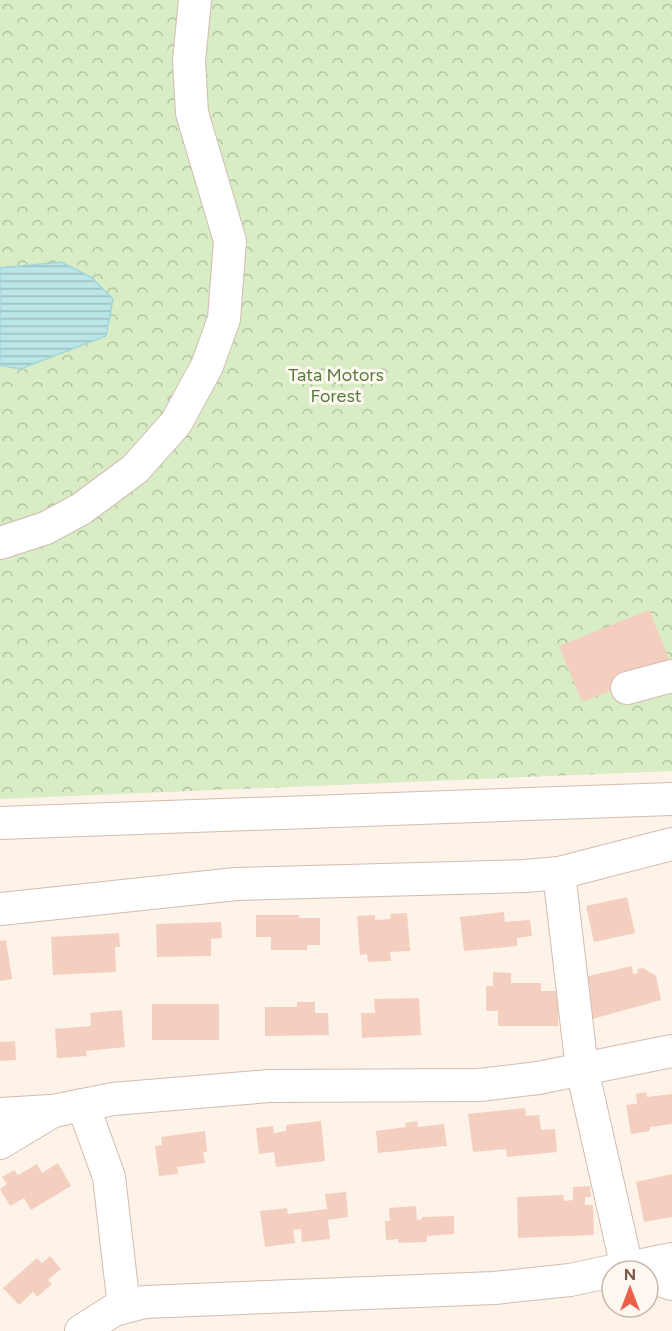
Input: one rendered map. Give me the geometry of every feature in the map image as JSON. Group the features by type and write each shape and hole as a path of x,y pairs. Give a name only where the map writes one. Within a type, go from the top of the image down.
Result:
{"street":[{"path":"0,543 46,528 81,509 135,469 176,423 207,366 224,319 230,241 192,113 189,61 195,0"},
{"path":"627,688 672,676"},
{"path":"0,823 672,799"},
{"path":"0,909 236,884 525,876 559,873 672,844"},
{"path":"559,873 582,1069 624,1259"},
{"path":"0,1114 68,1108 113,1099 269,1086 479,1085 538,1078 672,1051"},
{"path":"0,1143 68,1108"},
{"path":"68,1108 109,1177 124,1307"},
{"path":"81,1331 114,1310 144,1302 494,1288 600,1275"}],"green space":[{"name":"Tata Motors Forest","path":"0,0 672,0 672,771 0,799"}],"water":[{"path":"61,262 91,277 113,299 106,336 20,369 0,365 0,268"}],"building":[{"path":"649,610 672,666 582,702 559,646"},
{"path":"627,897 635,933 594,942 586,906"},
{"path":"504,912 505,922 530,920 532,936 517,938 517,946 464,951 460,917"},
{"path":"407,913 410,951 390,952 391,961 368,962 367,954 360,955 357,916 375,915 375,920 391,919 390,914"},
{"path":"256,915 299,915 299,918 320,918 320,945 307,945 307,950 271,950 271,937 256,937"},
{"path":"221,922 222,938 211,939 211,956 157,957 156,924"},
{"path":"119,933 120,947 115,947 116,972 53,975 51,937"},
{"path":"6,940 12,979 0,981 0,941"},
{"path":"632,966 633,974 638,973 637,969 643,968 656,976 661,1000 585,1021 584,977"},
{"path":"493,972 511,973 511,983 541,983 541,991 558,991 558,1026 498,1026 498,1011 486,1011 486,986 493,986"},
{"path":"419,998 421,1035 362,1038 361,1013 375,1013 374,999"},
{"path":"297,1002 315,1002 315,1013 328,1013 329,1035 265,1036 265,1007 297,1007"},
{"path":"152,1004 219,1004 219,1040 152,1040"},
{"path":"122,1010 125,1047 86,1051 87,1056 57,1058 55,1029 91,1026 90,1013"},
{"path":"15,1041 16,1060 0,1061 0,1042"},
{"path":"646,1092 647,1097 672,1094 672,1124 650,1127 650,1131 631,1134 626,1105 637,1104 636,1094"},
{"path":"525,1108 526,1116 539,1115 541,1130 555,1129 557,1152 507,1157 506,1149 473,1152 468,1114"},
{"path":"321,1121 325,1161 276,1167 274,1152 259,1154 256,1128 273,1126 274,1133 286,1131 286,1125"},
{"path":"417,1121 418,1127 444,1124 447,1146 378,1153 376,1131 406,1127 405,1123"},
{"path":"205,1131 207,1152 203,1152 205,1163 177,1167 178,1174 159,1176 155,1146 162,1145 161,1137"},
{"path":"58,1163 71,1186 31,1210 24,1198 10,1206 0,1189 7,1184 2,1177 14,1170 18,1175 37,1164 42,1173"},
{"path":"672,1174 672,1217 644,1222 636,1182"},
{"path":"590,1186 591,1197 585,1197 585,1205 593,1205 594,1235 518,1238 517,1197 563,1195 564,1201 573,1200 573,1187"},
{"path":"346,1192 348,1217 328,1220 330,1239 302,1242 301,1229 293,1230 295,1243 265,1247 260,1211 287,1208 288,1214 327,1209 325,1194"},
{"path":"416,1206 417,1220 422,1217 454,1216 454,1234 427,1236 427,1242 398,1243 398,1239 386,1240 385,1221 390,1221 389,1208"},
{"path":"50,1256 61,1269 48,1280 52,1284 37,1297 33,1292 19,1305 3,1288 37,1258 42,1263"}]}
